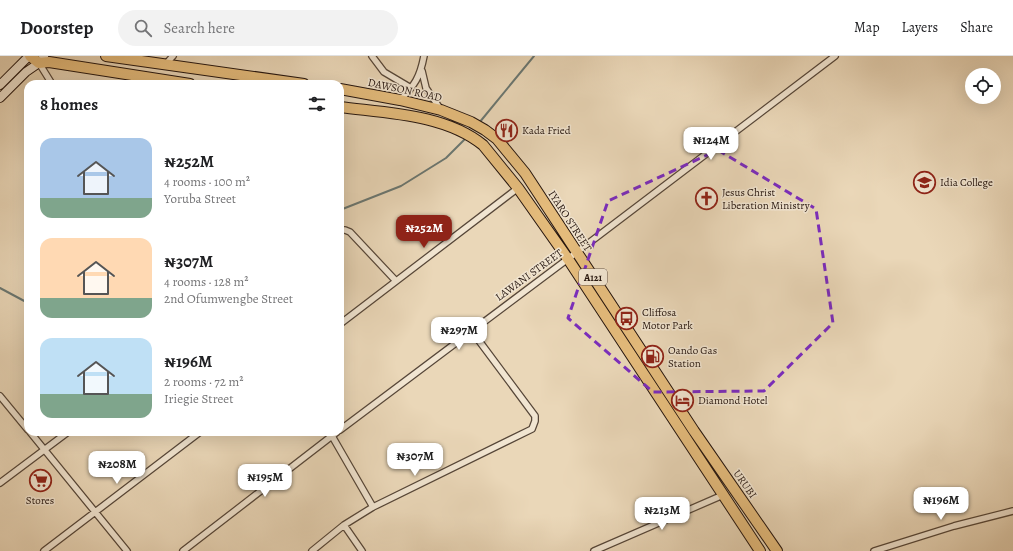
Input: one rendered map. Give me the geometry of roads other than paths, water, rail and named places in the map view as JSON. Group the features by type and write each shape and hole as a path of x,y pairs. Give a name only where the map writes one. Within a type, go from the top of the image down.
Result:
{"highway":[{"path":"30,56 49,62 164,80"},
{"path":"106,56 275,80"},
{"name":"DAWSON ROAD","path":"344,90 400,100 441,110 471,122 485,130"},
{"name":"IYARO STREET","path":"344,107 416,116 457,129 476,140 498,162 568,259 723,495"},
{"name":"IYARO STREET","path":"485,130 496,140 525,174 694,431"},
{"name":"URUBI","path":"694,431 776,551"},
{"name":"A121","path":"723,495 760,551"}],"street":[{"path":"0,85 30,56"},
{"path":"164,65 173,56"},
{"path":"372,56 384,72 411,88"},
{"path":"424,56 422,71 426,88 441,110"},
{"name":"LAWANI STREET","path":"344,427 835,56"},
{"path":"0,98 26,72 42,59 50,80"},
{"path":"400,100 411,88 422,71"},
{"path":"344,321 518,188"},
{"path":"344,230 350,232 396,281"},
{"path":"312,551 344,525 373,507 532,429 535,416 471,330"},
{"path":"0,396 24,425"},
{"path":"33,436 127,551"},
{"path":"0,483 63,436"},
{"path":"44,551 195,436"},
{"path":"183,551 331,436"},
{"path":"335,436 373,507"},
{"path":"594,551 723,495"},
{"path":"874,551 954,526 1013,511"},
{"path":"344,525 362,551"}],"waterway":[{"path":"479,123 534,56"},
{"path":"344,208 401,186 446,158 466,138"},
{"path":"0,288 24,301"}],"place":[{"name":"Kada Fried","path":"506,130"},
{"name":"Idia College","path":"925,182"},
{"name":"Jesus Christ Liberation Ministry","path":"706,198"},
{"name":"Cliffosa Motor Park","path":"627,318"},
{"name":"Oando Gas Station","path":"653,356"},
{"name":"Diamond Hotel","path":"682,400"},
{"name":"Stores","path":"40,480"}]}
